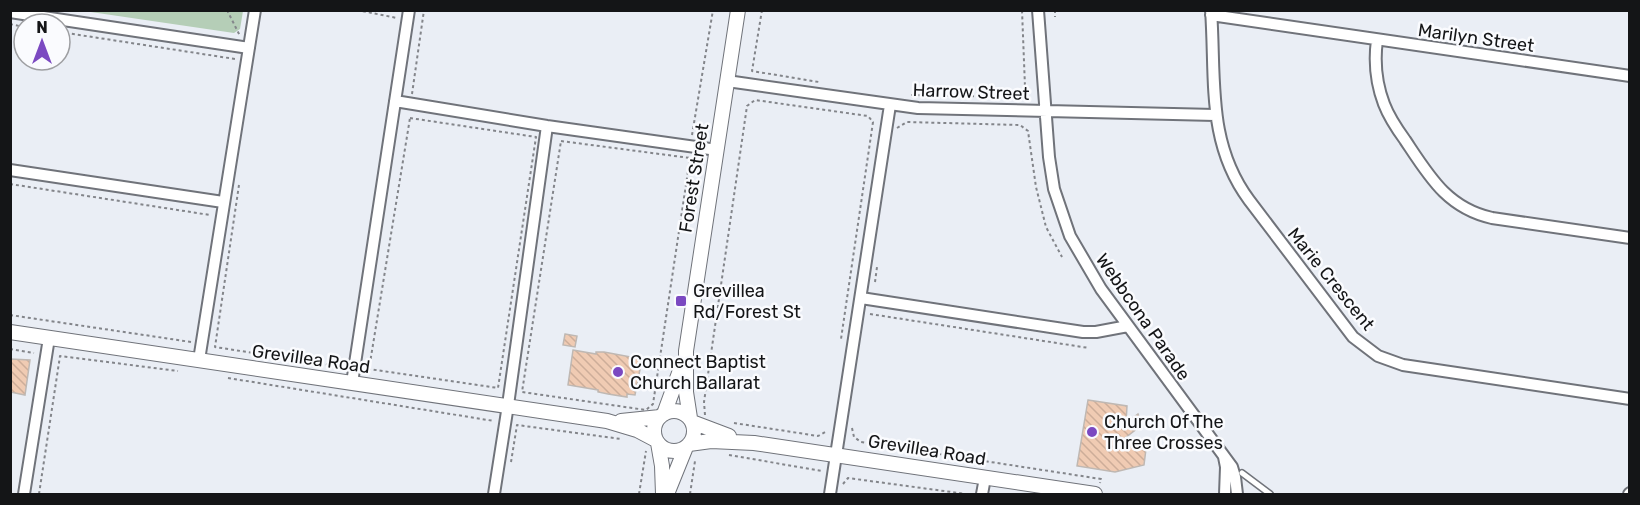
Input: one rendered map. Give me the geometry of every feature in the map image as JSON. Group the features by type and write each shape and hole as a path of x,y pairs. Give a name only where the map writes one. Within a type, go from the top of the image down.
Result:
{"street":[{"path":"199,360 255,10"},
{"path":"352,383 409,10"},
{"name":"Forest Street","path":"686,351 738,10"},
{"name":"Webbcona Parade","path":"1038,10 1049,157 1054,189 1063,219 1090,274 1234,473 1237,495"},
{"path":"10,12 249,48"},
{"name":"Marilyn Street","path":"1211,13 1377,40 1629,76"},
{"name":"Marie Crescent","path":"1211,13 1215,115 1222,149 1238,185 1353,337 1372,352 1403,364 1629,399"},
{"path":"1377,40 1375,61 1384,105 1428,174 1444,193 1459,205 1475,214 1492,218 1629,238"},
{"name":"Harrow Street","path":"727,81 890,105 1045,112 1215,115"},
{"path":"395,101 547,126 717,150"},
{"path":"830,495 890,105"},
{"path":"494,495 547,126"},
{"path":"10,170 223,202"},
{"path":"861,298 1083,332 1128,326"},
{"name":"Grevillea Road","path":"10,332 607,421 637,430 654,444 671,451 719,441 754,443 985,478 1097,491"},
{"path":"24,495 49,338"},
{"path":"665,495 662,466 654,444 654,429 673,391 686,351"},
{"path":"665,495 694,430 686,392 686,351"},
{"name":"Grevillea Road","path":"607,421 637,420 679,411 714,432 754,443"},
{"name":"Webbcona Parade","path":"1222,454 1226,467 1225,495"},
{"path":"982,495 985,478"}],"lane":[{"path":"1242,473 1270,495"}],"path":[{"path":"227,10 240,36"},
{"path":"357,10 398,18"},
{"path":"412,94 424,10"},
{"path":"692,136 713,10"},
{"path":"762,10 752,71 822,82"},
{"path":"902,95 1020,97 1025,87 1022,10"},
{"path":"1055,10 1055,18"},
{"path":"72,34 236,59"},
{"path":"708,418 703,405 747,106 755,100 868,116 873,122 848,297"},
{"path":"498,388 369,369 408,119 536,137"},
{"path":"897,127 907,122 1020,125 1028,131 1036,187 1046,227 1062,257"},
{"path":"561,141 690,158 653,404 646,410 522,392 561,141"},
{"path":"10,184 211,215"},
{"path":"237,202 215,347 346,368"},
{"path":"869,314 1089,348"},
{"path":"10,315 191,342"},
{"path":"10,349 35,353"},
{"path":"39,495 60,356 180,371"},
{"path":"220,377 494,420"},
{"path":"725,422 818,436"},
{"path":"510,471 517,425 621,439"},
{"path":"861,442 1101,479 1097,491"},
{"path":"639,495 654,444"},
{"path":"722,454 823,470"},
{"path":"848,478 966,495"},
{"path":"998,495 1004,495"}],"green space":[{"path":"243,10 240,29 234,33 84,11"}],"building":[{"path":"565,334 577,336 575,347 563,345"},
{"name":"Connect Baptist Church Ballarat","path":"573,350 596,354 596,352 604,352 642,359 635,395 627,394 627,397 568,385"},
{"path":"10,359 30,360 25,395 10,392"},
{"name":"Church Of The Three Crosses","path":"1088,400 1127,406 1126,423 1138,414 1142,425 1125,438 1146,449 1144,465 1115,472 1077,466"}],"place":[{"name":"Grevillea Rd/Forest St","path":"681,301"},
{"name":"Connect Baptist Church Ballarat","path":"618,372"},
{"name":"Church Of The Three Crosses","path":"1092,432"}]}
